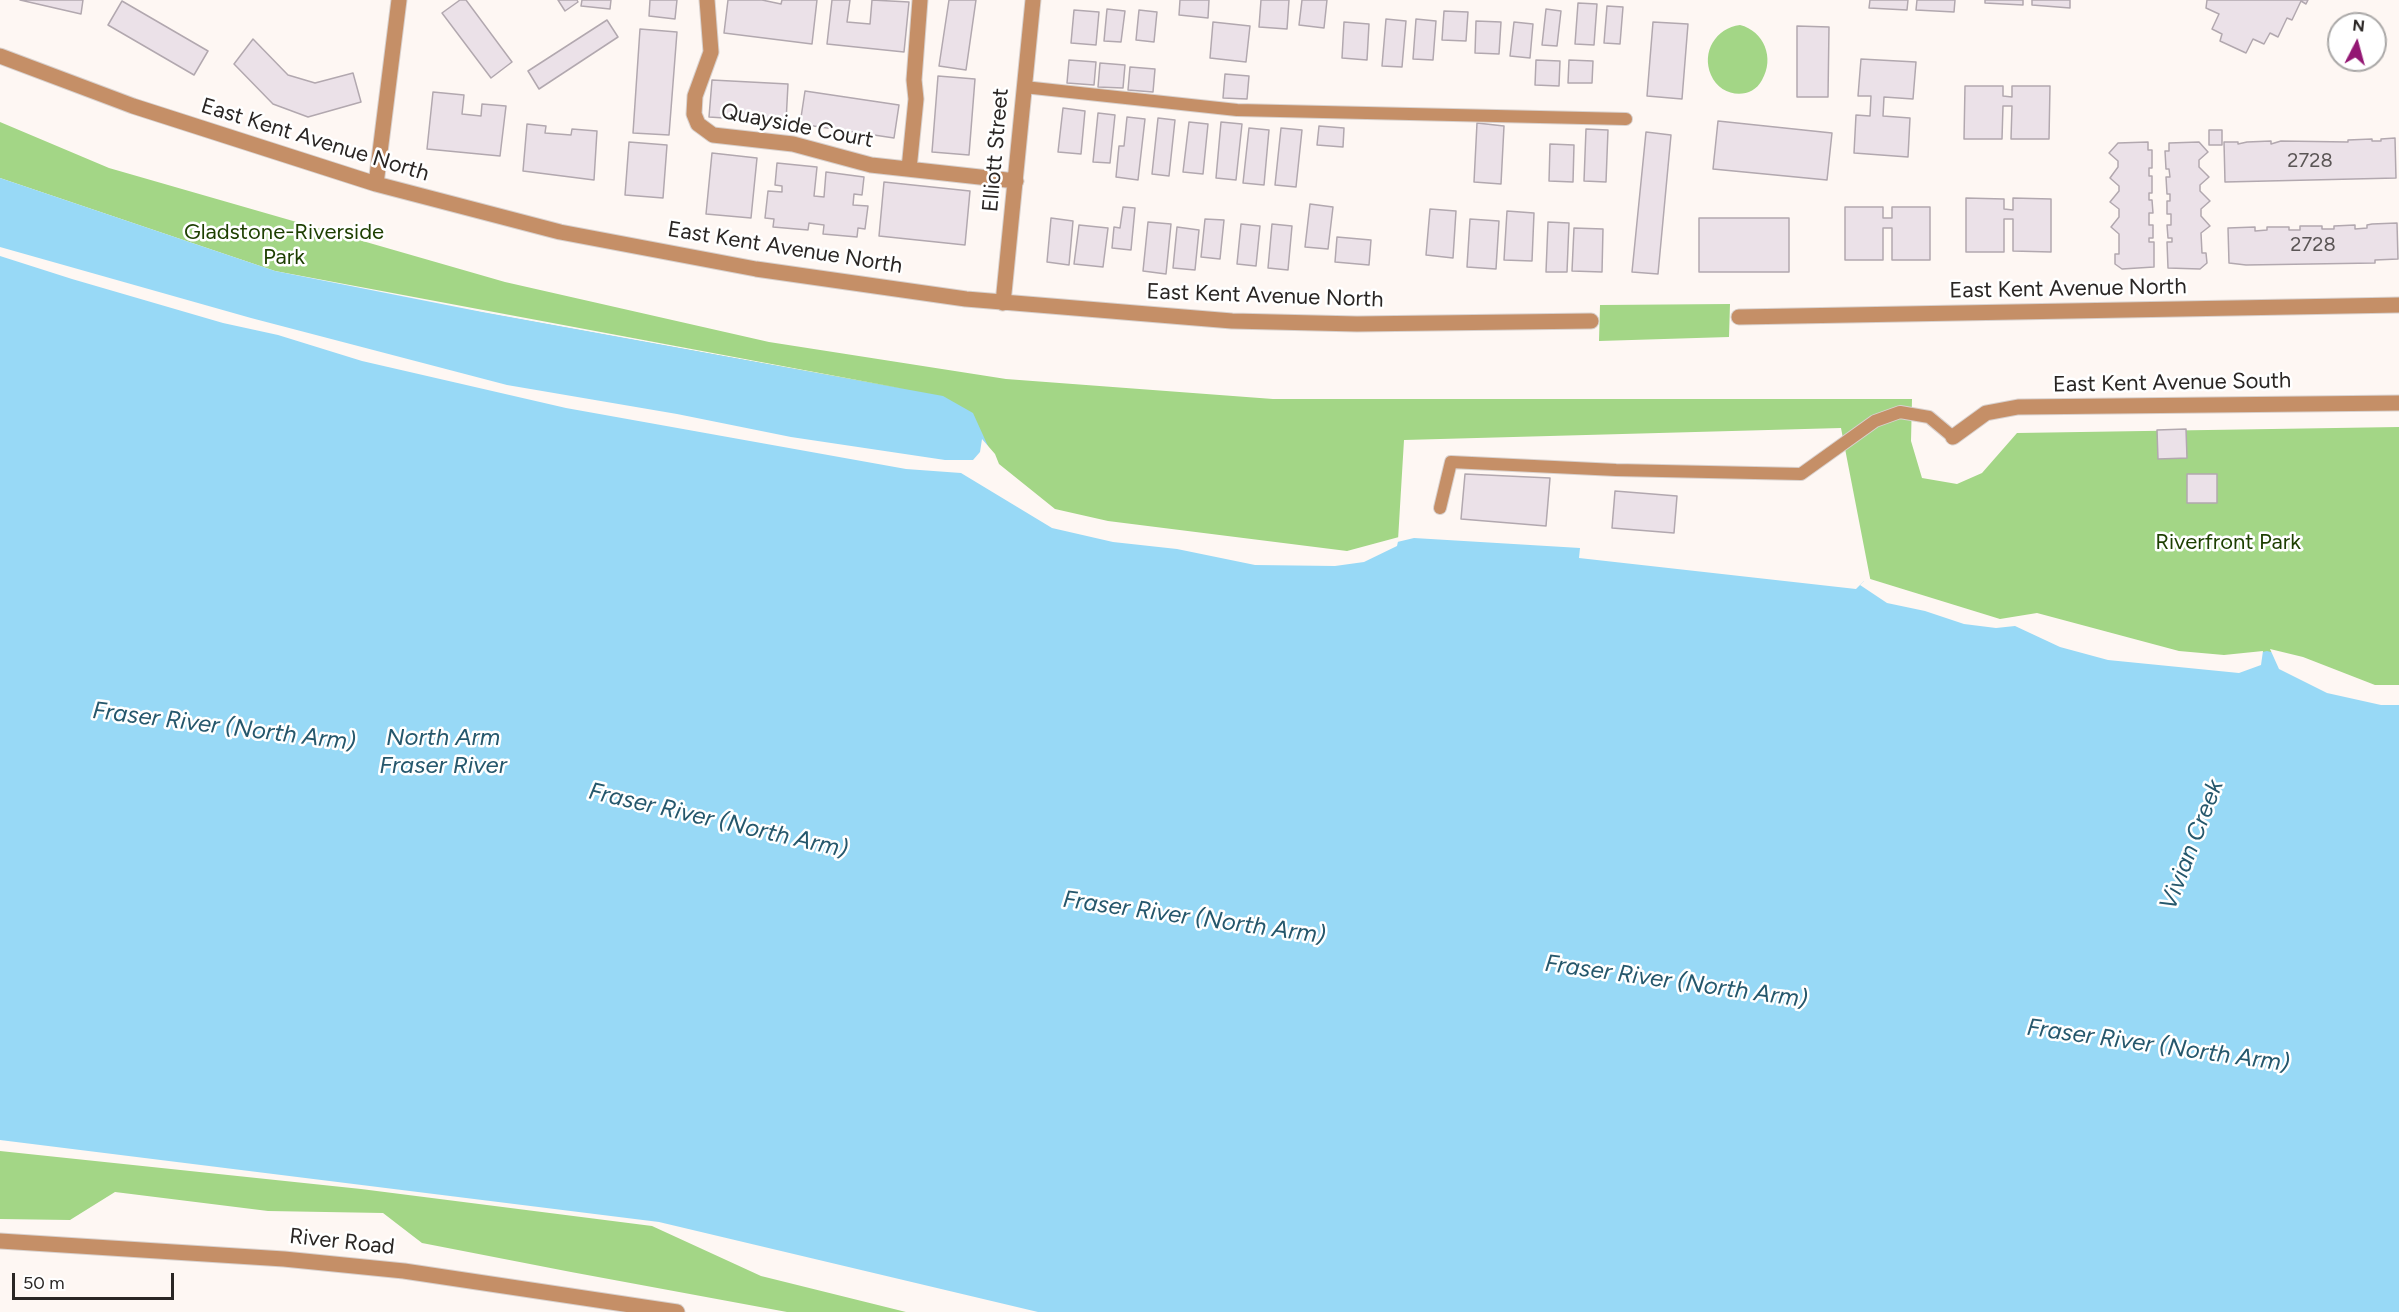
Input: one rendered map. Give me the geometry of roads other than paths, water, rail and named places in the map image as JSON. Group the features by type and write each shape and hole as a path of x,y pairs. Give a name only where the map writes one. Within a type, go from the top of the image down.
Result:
{"street":[{"path":"376,184 399,0"},
{"name":"Quayside Court","path":"706,0 711,52 694,105 698,124 705,130 722,138 793,144 871,165 1016,181"},
{"path":"909,169 916,99 914,80 920,0"},
{"name":"Elliott Street","path":"1003,303 1033,0"},
{"name":"East Kent Avenue North","path":"0,56 133,106 376,184 571,234 756,269 1003,303 1244,322 1357,324 1590,321"},
{"name":"East Kent Avenue North","path":"1739,317 2399,305"},
{"name":"East Kent Avenue South","path":"1953,437 1986,413 2018,407 2399,403"},
{"name":"River Road","path":"0,1240 284,1259 404,1271 615,1307 677,1312"}],"lane":[{"path":"1024,87 1237,110 1626,119"},
{"path":"1440,508 1451,462 1616,470 1801,474 1875,421 1900,412 1929,417 1953,437"}],"water":[{"name":"North Arm Fraser River","path":"0,178 275,271 482,312 943,396 973,413 997,466 1054,512 1108,524 1347,554 1414,538 1580,548 1579,558 1856,589 1864,581 2000,622 2178,652 2237,658 2267,651 2307,661 2373,686 2399,688 2399,1312 1038,1312 659,1222 0,1140"}],"park label":[{"name":"Gladstone-Riverside Park","path":"284,246"},
{"name":"Riverfront Park","path":"2228,543"}],"water label":[{"name":"Fraser River (North Arm)","path":"224,727"},
{"name":"Fraser River (North Arm)","path":"718,821"},
{"name":"Vivian Creek","path":"2192,845"},
{"name":"Fraser River (North Arm)","path":"1194,918"},
{"name":"Fraser River (North Arm)","path":"1676,982"},
{"name":"Fraser River (North Arm)","path":"2158,1046"}]}
